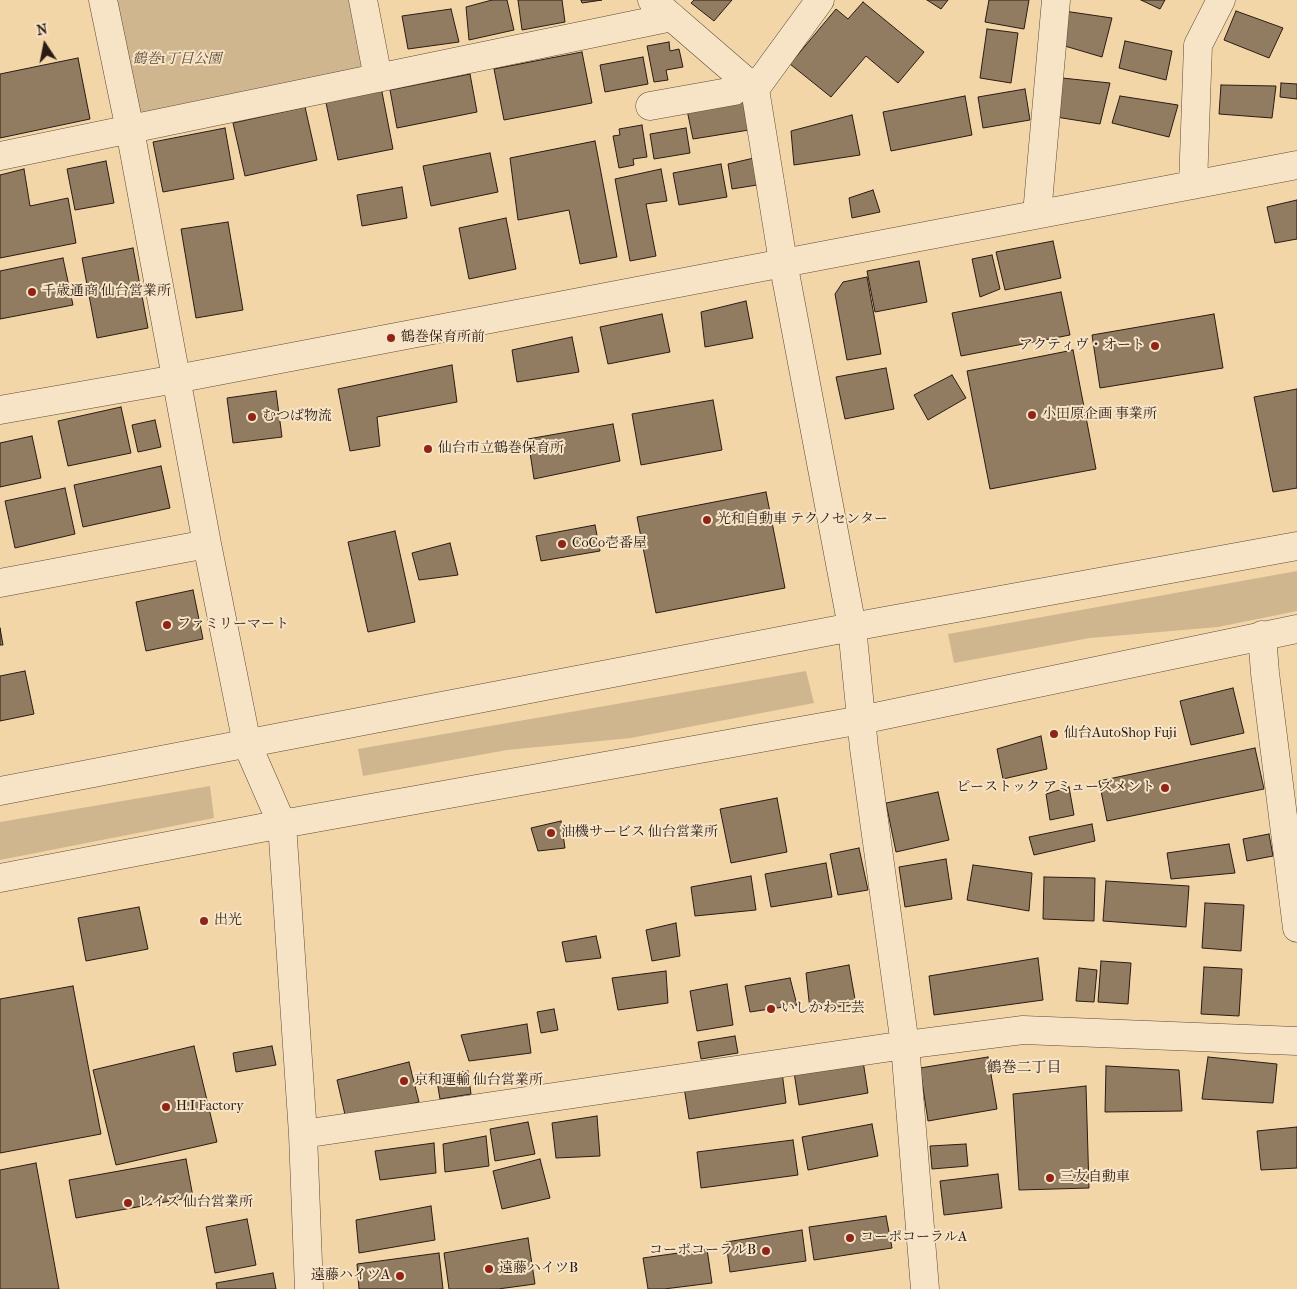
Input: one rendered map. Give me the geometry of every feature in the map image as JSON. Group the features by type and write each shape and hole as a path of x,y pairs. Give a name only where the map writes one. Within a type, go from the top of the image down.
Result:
{"street":[{"path":"103,0 130,130 207,544 247,744 282,824 303,1134 309,1289"},
{"path":"363,0 378,78"},
{"path":"650,106 734,91 750,84 820,0"},
{"path":"1037,214 1056,0"},
{"path":"1192,185 1198,45 1221,0"},
{"path":"0,156 378,78 662,9 750,84 852,627 861,720 905,1046 925,1289"},
{"path":"0,410 176,379 1297,165"},
{"path":"0,583 207,544"},
{"path":"0,791 852,627 1297,546"},
{"path":"0,878 282,824 861,720 1297,629"},
{"path":"1262,635 1266,683 1297,928"},
{"path":"303,1134 1023,1030 1297,1041"}],"green space":[{"name":"鶴巻1丁目公園","path":"103,0 363,0 378,78 130,130"},
{"path":"1297,571 1297,611 1218,627 1090,638 954,663 948,634"},
{"path":"806,671 814,703 631,738 507,750 363,776 358,749"},
{"path":"210,786 214,818 0,860 0,822"}],"building":[{"path":"492,0 507,0 514,30 469,40 466,7"},
{"path":"518,0 562,0 565,22 522,30"},
{"path":"581,0 602,0 582,3"},
{"path":"694,0 732,0 714,21 691,3"},
{"path":"927,0 948,0 941,9"},
{"path":"989,0 1029,0 1024,29 985,22"},
{"path":"1141,0 1165,0 1160,9"},
{"path":"863,2 924,52 898,83 866,56 831,97 790,64 836,9 848,19"},
{"path":"451,9 459,42 408,49 402,16"},
{"path":"1064,11 1112,18 1102,57 1058,44"},
{"path":"1236,11 1283,28 1269,58 1224,40"},
{"path":"987,29 1018,33 1011,83 980,78"},
{"path":"1125,41 1172,51 1166,80 1119,68"},
{"path":"669,42 670,51 679,49 683,67 666,70 668,80 654,82 647,46"},
{"path":"582,52 592,103 504,120 494,69"},
{"path":"643,57 648,84 605,92 600,65"},
{"path":"78,58 90,119 0,138 0,74"},
{"path":"470,74 477,112 397,128 390,90"},
{"path":"1062,78 1110,83 1100,124 1056,117"},
{"path":"1281,83 1297,84 1297,99 1280,97"},
{"path":"1221,85 1276,86 1272,118 1219,114"},
{"path":"381,87 393,149 338,160 325,98"},
{"path":"1025,89 1030,120 983,128 978,97"},
{"path":"965,96 972,135 891,151 883,112"},
{"path":"1120,96 1178,105 1169,137 1112,123"},
{"path":"744,98 749,130 693,139 687,110"},
{"path":"305,107 317,160 245,176 233,123"},
{"path":"852,115 860,155 794,165 791,131"},
{"path":"642,125 647,157 633,159 634,165 619,168 613,136 620,135 619,129"},
{"path":"225,128 234,179 163,192 153,142"},
{"path":"686,128 690,153 654,159 650,134"},
{"path":"595,141 617,257 580,264 569,210 518,220 510,158"},
{"path":"490,153 498,192 431,206 423,166"},
{"path":"754,158 757,185 732,189 728,164"},
{"path":"106,161 114,203 75,210 67,169"},
{"path":"721,164 727,197 679,205 673,173"},
{"path":"24,169 30,206 68,198 76,243 0,258 0,175"},
{"path":"661,169 667,201 646,204 656,256 630,261 615,179"},
{"path":"402,187 407,218 362,226 357,195"},
{"path":"873,190 880,212 852,218 849,198"},
{"path":"1297,200 1297,239 1275,243 1267,207"},
{"path":"506,218 516,269 469,279 459,228"},
{"path":"228,222 243,310 196,318 181,229"},
{"path":"1053,241 1061,278 1005,290 996,252"},
{"path":"133,248 148,328 97,338 82,258"},
{"path":"992,255 1000,289 980,297 972,259"},
{"path":"63,258 73,305 0,319 0,271"},
{"path":"919,261 927,302 875,312 867,271"},
{"path":"867,277 881,354 847,360 835,294 843,282"},
{"path":"1061,292 1070,335 961,356 952,313"},
{"path":"746,301 753,338 705,347 701,312"},
{"path":"662,314 670,352 608,364 600,327"},
{"path":"1214,314 1223,368 1100,388 1092,335"},
{"path":"572,337 579,372 517,382 512,350"},
{"path":"1073,350 1096,469 990,489 967,371"},
{"path":"452,365 457,402 377,417 380,446 350,451 338,389"},
{"path":"886,368 894,409 845,419 836,377"},
{"path":"952,375 966,398 928,420 914,395"},
{"path":"1297,389 1297,488 1273,492 1254,397"},
{"path":"276,391 282,437 233,443 227,398"},
{"path":"713,400 722,450 641,465 632,414"},
{"path":"121,407 131,453 68,466 58,421"},
{"path":"155,420 161,447 138,452 132,425"},
{"path":"613,424 620,461 534,479 528,439"},
{"path":"32,436 41,478 0,487 0,443"},
{"path":"161,466 170,508 83,527 74,485"},
{"path":"65,488 75,534 15,548 5,501"},
{"path":"766,492 785,588 656,613 637,517"},
{"path":"595,525 600,551 541,561 536,536"},
{"path":"395,531 415,622 368,632 348,542"},
{"path":"450,543 458,575 419,580 412,553"},
{"path":"193,590 203,639 146,651 136,602"},
{"path":"0,628 3,645 0,645"},
{"path":"25,671 34,714 0,721 0,676"},
{"path":"1233,688 1244,733 1191,745 1180,701"},
{"path":"1041,736 1047,769 1003,779 997,749"},
{"path":"1255,748 1264,789 1107,821 1099,781"},
{"path":"1069,787 1074,815 1050,820 1046,794"},
{"path":"938,792 949,840 896,852 886,803"},
{"path":"777,798 787,852 731,863 720,809"},
{"path":"561,821 565,848 538,851 531,828"},
{"path":"1092,824 1095,841 1034,855 1029,837"},
{"path":"1269,834 1273,856 1247,861 1243,839"},
{"path":"1229,844 1235,873 1171,879 1167,853"},
{"path":"859,848 868,890 838,895 830,854"},
{"path":"946,859 952,899 905,907 899,867"},
{"path":"826,863 832,897 771,907 765,874"},
{"path":"973,865 1032,873 1029,911 967,900"},
{"path":"751,876 756,910 695,916 691,887"},
{"path":"1044,877 1095,878 1094,921 1043,919"},
{"path":"1106,881 1189,886 1186,927 1103,921"},
{"path":"1205,903 1244,905 1241,951 1202,948"},
{"path":"139,907 148,949 86,961 78,918"},
{"path":"676,923 680,956 652,961 646,930"},
{"path":"596,936 601,958 566,962 562,942"},
{"path":"1038,958 1043,1000 934,1015 929,976"},
{"path":"1101,961 1131,963 1128,1004 1098,1002"},
{"path":"849,965 856,1005 810,1010 806,973"},
{"path":"1204,967 1242,969 1239,1016 1201,1014"},
{"path":"1079,968 1097,970 1094,1002 1076,1001"},
{"path":"666,971 668,1003 618,1010 612,978"},
{"path":"790,978 797,1005 750,1012 745,986"},
{"path":"727,984 733,1025 697,1031 690,991"},
{"path":"73,986 101,1134 0,1153 0,999"},
{"path":"554,1009 558,1030 541,1033 537,1012"},
{"path":"527,1024 531,1053 469,1061 461,1035"},
{"path":"735,1036 738,1053 701,1059 698,1042"},
{"path":"194,1046 217,1142 116,1165 93,1070"},
{"path":"272,1046 276,1065 236,1072 233,1053"},
{"path":"988,1057 997,1109 928,1121 920,1068"},
{"path":"1208,1057 1277,1064 1273,1103 1202,1099"},
{"path":"863,1061 868,1093 799,1105 794,1072"},
{"path":"409,1062 419,1102 346,1119 337,1080"},
{"path":"1106,1066 1179,1070 1182,1111 1105,1112"},
{"path":"468,1071 471,1094 440,1099 436,1075"},
{"path":"782,1072 786,1103 689,1119 684,1087"},
{"path":"1086,1086 1089,1188 1019,1190 1013,1094"},
{"path":"597,1116 600,1156 556,1158 552,1123"},
{"path":"528,1122 535,1154 495,1161 490,1129"},
{"path":"872,1124 878,1156 808,1170 802,1137"},
{"path":"1297,1127 1297,1168 1261,1170 1257,1131"},
{"path":"486,1136 489,1166 445,1172 443,1144"},
{"path":"793,1140 798,1175 701,1188 697,1152"},
{"path":"434,1143 436,1173 380,1180 375,1151"},
{"path":"966,1144 968,1166 932,1169 930,1146"},
{"path":"186,1159 193,1197 76,1218 69,1180"},
{"path":"540,1159 550,1198 502,1209 493,1171"},
{"path":"36,1163 59,1289 0,1289 0,1170"},
{"path":"998,1174 1002,1208 944,1215 940,1181"},
{"path":"431,1206 435,1240 359,1253 356,1220"},
{"name":"コーポコーラルA","path":"886,1216 892,1248 814,1260 809,1227"},
{"path":"247,1219 256,1265 215,1273 206,1227"},
{"name":"コーポコーラルB","path":"802,1230 806,1261 730,1272 726,1242"},
{"name":"遠藤ハイツB","path":"528,1238 535,1284 498,1289 449,1289 444,1253"},
{"path":"707,1249 712,1283 648,1289 643,1258"},
{"name":"遠藤ハイツA","path":"439,1253 443,1289 359,1289 357,1264"},
{"path":"273,1273 276,1289 217,1289 216,1283"}],"place":[{"name":"千歳通商 仙台営業所","path":"32,292"},
{"name":"鶴巻保育所前","path":"391,338"},
{"name":"アクティヴ・オート","path":"1155,346"},
{"name":"小田原企画 事業所","path":"1032,415"},
{"name":"むつば物流","path":"252,417"},
{"name":"仙台市立鶴巻保育所","path":"428,449"},
{"name":"光和自動車 テクノセンター","path":"707,520"},
{"name":"CoCo壱番屋","path":"562,544"},
{"name":"ファミリーマート","path":"167,625"},
{"name":"仙台AutoShop Fuji","path":"1054,734"},
{"name":"ピーストック アミューズメント","path":"1165,788"},
{"name":"油機サービス 仙台営業所","path":"551,833"},
{"name":"出光","path":"204,921"},
{"name":"いしかわ工芸","path":"771,1009"},
{"name":"京和運輸 仙台営業所","path":"404,1081"},
{"name":"H.I Factory","path":"166,1107"},
{"name":"三友自動車","path":"1050,1178"},
{"name":"レイズ 仙台営業所","path":"128,1203"},
{"name":"コーポコーラルA","path":"850,1238"},
{"name":"コーポコーラルB","path":"766,1251"},
{"name":"遠藤ハイツB","path":"489,1269"},
{"name":"遠藤ハイツA","path":"400,1276"}],"district":[{"name":"鶴巻二丁目","path":"1024,1068"}]}
